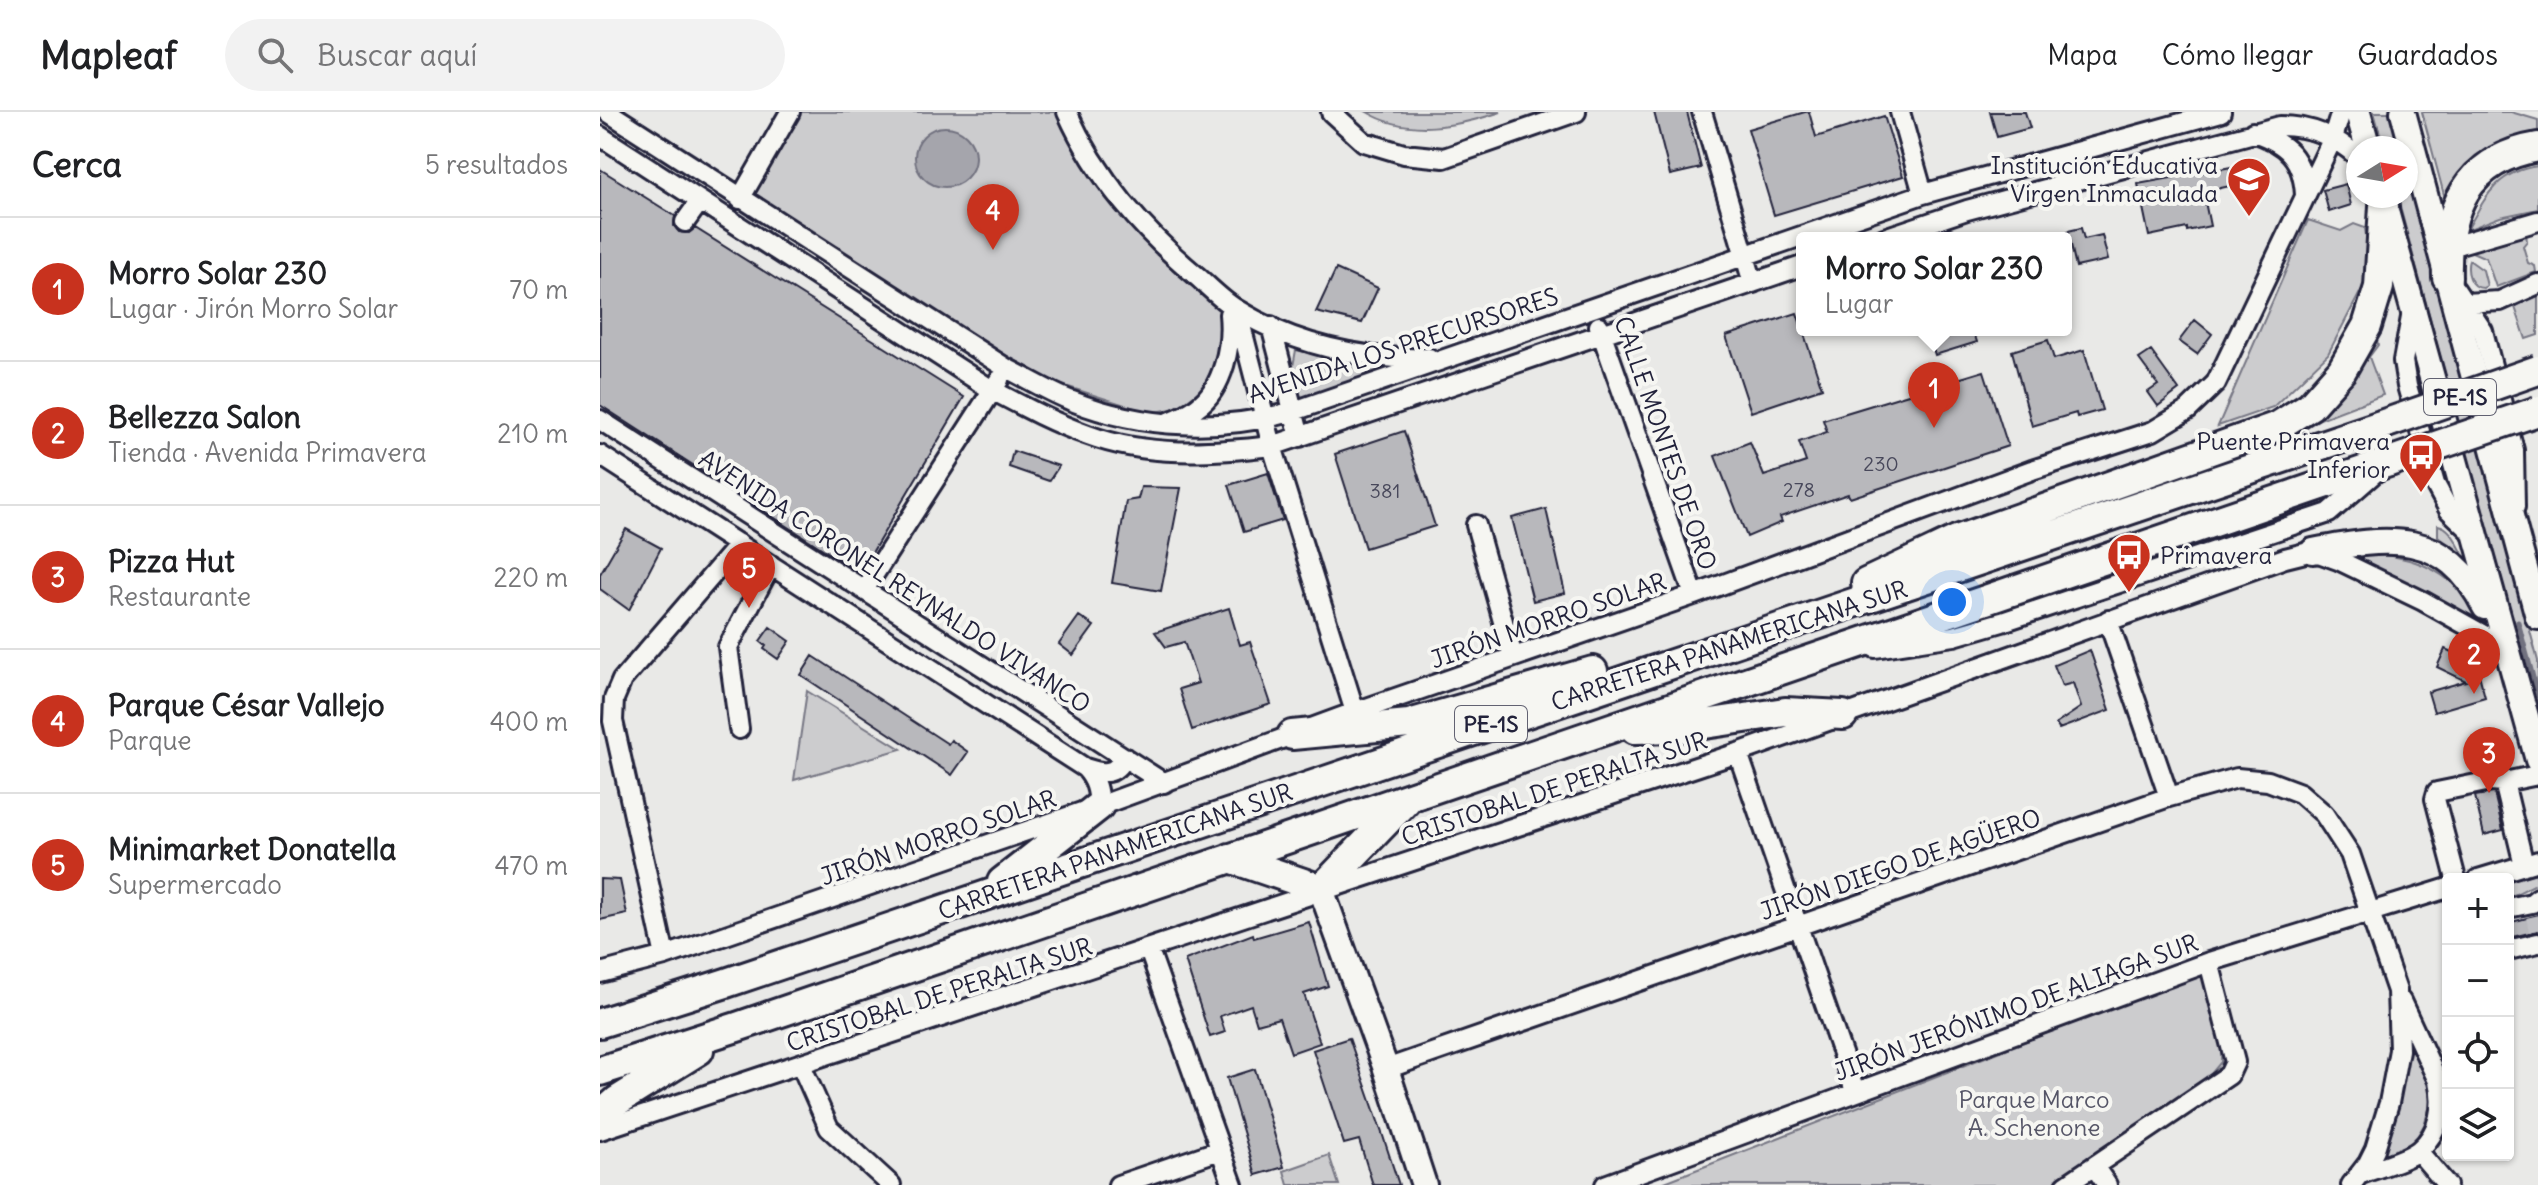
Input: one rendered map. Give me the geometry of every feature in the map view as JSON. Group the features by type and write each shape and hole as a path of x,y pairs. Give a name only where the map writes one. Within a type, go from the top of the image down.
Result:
{"highway":[{"path":"2447,277 2446,248 2456,206 2479,173 2516,151 2538,147"},
{"path":"1740,642 1957,540 2278,426 2310,406 2342,370 2367,326 2379,287 2383,208"},
{"name":"CARRETERA PANAMERICANA SUR","path":"600,1023 1708,653 2538,370"},
{"name":"CARRETERA PANAMERICANA SUR","path":"600,1071 737,1027 2538,411"},
{"path":"1292,735 1409,724 1648,655 1708,653"},
{"path":"1606,729 1678,728 1785,712 1843,715"},
{"path":"1230,858 1321,889 1412,796"},
{"path":"986,895 1099,806"},
{"path":"600,1116 617,1101 737,1027"}],"main road":[{"path":"2358,112 2365,136"},
{"path":"2403,112 2538,617"},
{"path":"2385,208 2538,760"},
{"path":"2313,551 2366,541 2393,540 2418,546 2455,562 2475,586 2507,648"},
{"path":"1321,889 1424,1185"}],"street":[{"name":"AVENIDA LOS PRECURSORES","path":"608,112 1006,368 1069,400 1111,415 1164,424 1231,424 1294,411 1796,238"},
{"path":"740,199 790,112"},
{"path":"1067,112 1082,145 1133,217 1233,307 1308,342 1394,360 1448,358"},
{"path":"1331,112 1364,142 1404,154 1444,158 1576,112"},
{"path":"1702,112 1753,283"},
{"path":"1900,112 1923,194"},
{"name":"JIRÓN MORRO SOLAR","path":"600,973 665,956 1099,806 1355,712 1694,595 2032,470 2153,431 2188,410 2216,383 2333,138 2341,112"},
{"name":"AVENIDA LOS PRECURSORES","path":"1814,232 1923,194 2216,113"},
{"path":"2216,113 2229,118 2231,127 2220,141"},
{"path":"1902,232 1967,210 2280,126 2299,126 2333,138 2346,148"},
{"path":"2253,132 2272,138 2292,155 2304,179 2305,196"},
{"path":"600,136 992,390 1055,423 1120,445 1161,451 1272,446 1796,268"},
{"path":"685,222 700,201"},
{"path":"2446,248 2538,221"},
{"path":"2447,277 2483,331 2514,450 2515,534"},
{"path":"2464,303 2500,301 2538,284"},
{"path":"1233,307 1272,446 1355,712"},
{"path":"1164,424 1200,405 1215,383 1228,353 1233,307"},
{"name":"CALLE MONTES DE ORO","path":"1593,308 1694,595"},
{"path":"1271,326 1300,437"},
{"path":"864,590 1006,368"},
{"name":"AVENIDA CORONEL REYNALDO VIVANCO","path":"600,420 1164,783"},
{"path":"600,455 1085,768 1102,774 1113,772 1124,757"},
{"path":"1476,525 1513,657"},
{"path":"665,956 613,721 614,699 622,680 739,544"},
{"path":"2313,551 2423,601 2507,648"},
{"name":"CRISTOBAL DE PERALTA SUR","path":"600,1130 1738,753 2108,620 2313,551"},
{"path":"739,729 728,647 771,565"},
{"path":"2108,620 2169,797"},
{"path":"1738,753 1855,1091"},
{"path":"1085,768 1098,789 1099,806"},
{"path":"2454,873 2435,799 2437,792 2538,775"},
{"name":"JIRÓN DIEGO DE AGÜERO","path":"1386,1069 2169,797 2237,778 2268,781 2300,793 2324,814 2350,854 2397,991"},
{"path":"2498,873 2531,863 2504,782"},
{"name":"JIRÓN JERÓNIMO DE ALIAGA SUR","path":"1605,1185 1628,1181 1855,1091 2209,962 2442,890"},
{"path":"2514,908 2535,906"},
{"path":"2514,949 2538,943"},
{"path":"1149,950 1233,1185"},
{"path":"2066,1185 2229,1075 2234,1068 2209,962"},
{"path":"2354,1180 2418,1151 2440,1116 2438,1081 2397,991"},
{"path":"2354,1180 2375,1149 2391,1090 2399,1050 2397,991"},
{"path":"801,1065 829,1128 891,1185"},
{"path":"1118,1185 1220,1150"},
{"path":"2418,1151 2447,1185"},
{"path":"2094,1166 2107,1185"}],"green space":[{"path":"798,112 1059,112 1066,131 1091,174 1124,219 1220,310 1224,329 1218,355 1203,388 1177,408 1150,413 1056,383 908,301 750,197"},
{"path":"1367,112 1501,112 1451,125 1416,127 1399,125"},
{"path":"2374,112 2391,112 2398,136 2381,136"},
{"path":"2422,112 2511,112 2538,120 2538,138 2483,154 2444,195"},
{"path":"2538,166 2538,209 2500,217 2467,230 2487,196 2502,180"},
{"path":"2400,208 2417,208 2538,661 2538,718"},
{"path":"2308,220 2341,231 2354,224 2365,228 2368,251 2365,283 2328,354 2273,407 2218,426"},
{"path":"2526,234 2527,241 2523,246 2528,263 2535,266 2536,272 2496,287 2486,258 2472,252 2470,246"},
{"path":"2469,260 2483,270 2487,286 2479,287 2472,282"},
{"path":"2538,294 2538,335 2526,339 2515,307"},
{"path":"2374,324 2378,345 2369,357 2383,395 2286,432"},
{"path":"1296,350 1397,373 1299,400 1292,372"},
{"path":"2438,525 2449,532 2462,552 2438,536"},
{"path":"2345,552 2407,559 2441,574 2470,602 2482,621"},
{"path":"807,691 901,749 794,780"},
{"path":"2536,873 2538,883 2514,895 2514,878"},
{"name":"Parque Marco A. Schenone","path":"2201,973 2222,1034 2221,1062 2200,1087 2051,1185 1657,1185"},
{"path":"2412,1041 2428,1077 2432,1099 2424,1125 2412,1145 2377,1162 2393,1122"},
{"path":"1329,1155 1339,1185 1288,1185 1284,1171"}],"shaded area":[{"path":"945,127 966,136 975,157 966,178 945,187 924,178 915,157 924,136"}],"building":[{"path":"1654,112 1687,112 1701,168 1670,175"},
{"path":"1809,112 1816,137 1884,116 1903,176 1774,215 1748,129"},
{"path":"1990,112 2025,112 2030,128 1997,137"},
{"path":"2248,164 2252,181 2203,192 2210,226 2149,236 2138,184"},
{"path":"600,169 675,216 674,226 679,232 689,233 695,228 964,397 860,573 600,405"},
{"path":"2346,184 2346,207 2329,212 2323,190"},
{"path":"2081,228 2084,239 2102,235 2108,260 2076,267 2072,232 2068,231"},
{"path":"1336,269 1378,288 1362,323 1316,312"},
{"path":"1796,313 1796,336 1805,336 1822,388 1751,412 1726,336"},
{"path":"2195,320 2212,334 2197,354 2179,341"},
{"path":"1929,336 1975,336 1977,342 1935,355"},
{"path":"2048,340 2054,359 2084,350 2102,410 2077,417 2076,413 2032,426 2012,351"},
{"path":"2151,351 2179,390 2158,406 2148,392 2158,385 2139,359"},
{"path":"1984,371 2008,446 1850,498 1848,494 1780,517 1782,522 1747,537 1715,456 1750,442 1764,476 1806,462 1799,442 1827,432 1823,420"},
{"path":"1404,431 1435,526 1365,548 1335,454"},
{"path":"1013,451 1059,466 1049,481 1009,467"},
{"path":"1268,473 1283,520 1244,532 1229,485"},
{"path":"1141,487 1181,488 1161,591 1112,583 1126,501 1138,499"},
{"path":"1546,509 1565,593 1533,601 1512,518"},
{"path":"626,529 661,548 629,610 600,589 600,574"},
{"path":"1229,608 1240,645 1250,642 1271,704 1192,730 1179,689 1198,683 1184,642 1166,647 1155,632"},
{"path":"1079,616 1094,626 1073,655 1059,644"},
{"path":"770,627 790,641 778,659 764,649 766,646 760,641"},
{"path":"2445,649 2476,663 2485,697 2434,712 2428,692 2466,681 2437,667"},
{"path":"2090,650 2110,710 2059,729 2056,724 2081,707 2073,683 2062,686 2054,665"},
{"path":"813,656 948,744 951,740 968,752 952,775 801,675"},
{"path":"2494,793 2503,830 2484,835 2475,796"},
{"path":"600,879 620,880 627,914 600,920"},
{"path":"2538,915 2538,931 2514,937 2514,921"},
{"path":"1309,922 1328,986 1304,994 1320,1043 1291,1053 1279,1018 1257,1024 1251,1005 1220,1016 1225,1032 1210,1037 1185,960 1253,934 1254,938"},
{"path":"1349,1038 1399,1185 1373,1185 1359,1140 1344,1144 1313,1050"},
{"path":"1255,1069 1284,1167 1256,1175 1227,1078"}],"waterway":[{"path":"2518,622 2538,696"}],"tunnel":[{"path":"2535,916 2538,930"}],"place":[{"name":"Institución Educativa Virgen Inmaculada","path":"2249,218"},
{"name":"Parque César Vallejo","path":"993,250"},
{"name":"Morro Solar 230","path":"1934,428"},
{"name":"Puente Primavera Inferior","path":"2421,494"},
{"name":"Primavera","path":"2129,594"},
{"name":"Minimarket Donatella","path":"749,608"},
{"name":"Bellezza Salon","path":"2474,694"},
{"name":"Pizza Hut","path":"2489,793"}]}
